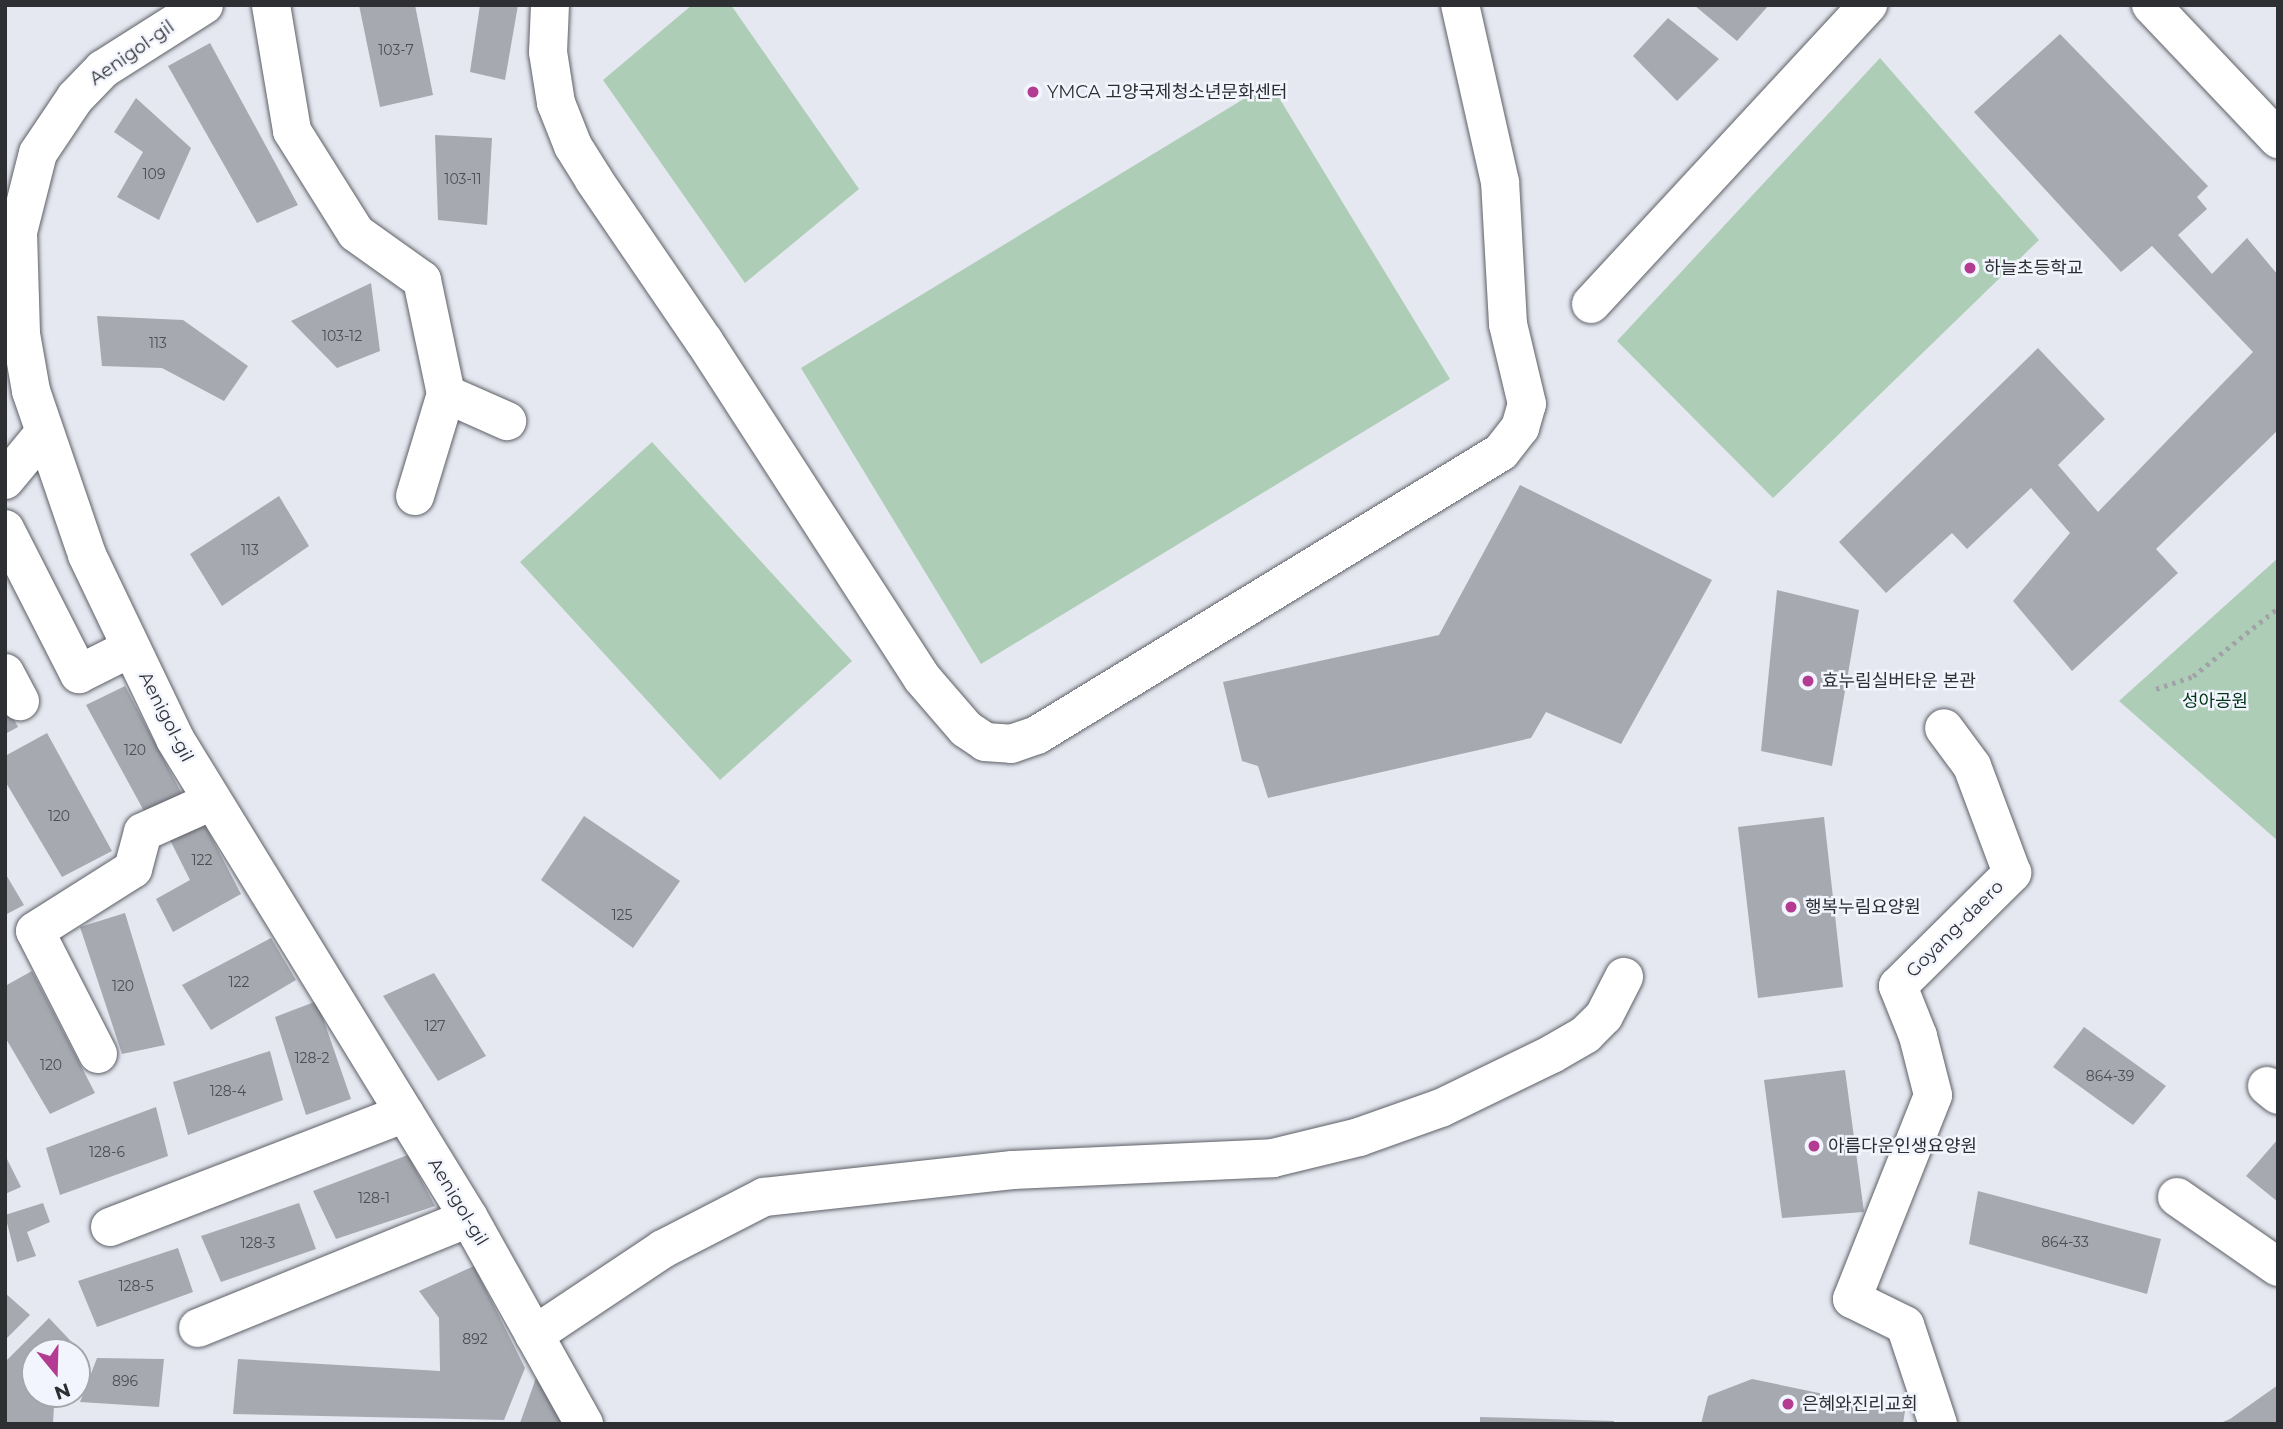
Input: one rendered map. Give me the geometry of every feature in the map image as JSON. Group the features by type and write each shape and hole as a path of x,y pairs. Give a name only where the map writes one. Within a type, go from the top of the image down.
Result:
{"street":[{"name":"Aenigol-gil","path":"204,5 103,69 75,98 38,153 28,183 19,245 23,362 43,434 87,555 175,739 469,1218 584,1424"},
{"path":"271,5 292,131 356,233 422,280 446,394 415,496"},
{"path":"550,5 552,77 573,145 922,678 955,719 985,742 1011,744 1037,734 1501,452 1520,428 1527,404 1508,324 1500,182 1460,5"},
{"path":"1591,304 1868,5"},
{"path":"2151,5 2278,139"},
{"path":"446,394 508,421"},
{"path":"5,430 43,434"},
{"path":"5,480 43,434"},
{"path":"5,530 79,674 131,648"},
{"name":"Goyang-daero","path":"1938,1424 1905,1325 1852,1299 1933,1096 1918,1036 1898,986 2012,873 1972,766 1944,728"},
{"path":"98,1054 35,931 133,869 143,832 212,800"},
{"path":"534,1335 663,1249 764,1197 1013,1170 1273,1158 1359,1137 1441,1108 1552,1054 1604,1016 1624,976"},
{"path":"110,1227 405,1113"},
{"path":"2177,1197 2278,1266"},
{"path":"198,1328 469,1218"}],"path":[{"path":"2156,689 2193,676 2278,608"}],"green space":[{"path":"692,5 731,5 859,189 745,283 603,80"},
{"path":"1880,58 2039,240 1773,498 1617,341"},
{"path":"1270,83 1450,379 981,664 801,368"},
{"path":"652,442 852,661 720,780 520,562"},
{"name":"성아공원","path":"2278,558 2278,841 2119,701"}],"building":[{"path":"359,5 415,5 433,95 380,107"},
{"path":"480,5 518,5 505,80 470,72"},
{"path":"1694,5 1769,5 1737,41"},
{"path":"1668,18 1719,59 1677,101 1633,56"},
{"path":"2060,34 2208,186 2197,197 2207,209 2178,235 2212,274 2247,238 2278,275 2278,430 2156,549 2178,573 2072,671 2013,601 2070,533 2031,488 1967,549 1952,533 1886,593 1839,542 2038,348 2105,419 2058,465 2098,512 2253,352 2152,246 2121,272 1974,112"},
{"path":"210,43 298,205 257,223 168,66"},
{"path":"136,98 191,148 159,220 117,197 143,152 114,132"},
{"path":"435,135 492,138 487,225 438,220"},
{"path":"371,283 380,351 337,368 291,321"},
{"path":"97,316 183,320 248,366 224,401 162,368 102,366"},
{"path":"1520,485 1712,580 1621,744 1546,712 1531,738 1268,798 1258,766 1242,761 1223,682 1439,635"},
{"path":"279,496 309,546 222,606 190,554"},
{"name":"효누림실버타운 본관","path":"1777,590 1859,610 1832,766 1761,751"},
{"path":"125,686 182,794 144,811 86,705"},
{"path":"5,703 18,727 5,734"},
{"path":"47,733 112,851 62,877 5,781 5,756"},
{"path":"584,816 680,881 633,948 541,880"},
{"name":"행복누림요양원","path":"1824,817 1843,987 1758,998 1738,827"},
{"path":"205,825 241,894 173,932 156,899 190,880 170,840"},
{"path":"5,873 24,905 5,915"},
{"path":"125,913 165,1045 122,1054 80,927"},
{"path":"271,938 296,980 211,1030 182,985"},
{"path":"32,971 95,1093 50,1114 5,1037 5,986"},
{"path":"434,973 486,1056 438,1081 383,996"},
{"path":"317,1001 351,1099 306,1115 275,1017"},
{"path":"2084,1027 2166,1086 2133,1125 2053,1067"},
{"path":"270,1051 283,1100 188,1135 173,1082"},
{"name":"아름다운인생요양원","path":"1845,1070 1864,1212 1782,1218 1764,1080"},
{"path":"156,1107 168,1156 60,1195 46,1148"},
{"path":"2278,1139 2278,1202 2246,1176"},
{"path":"5,1155 21,1187 5,1194"},
{"path":"408,1155 435,1206 336,1239 313,1191"},
{"path":"1978,1191 2161,1239 2147,1294 1969,1244"},
{"path":"43,1203 50,1222 27,1232 36,1256 17,1262 5,1215"},
{"path":"299,1203 316,1249 221,1282 201,1236"},
{"path":"178,1248 193,1292 97,1327 78,1281"},
{"path":"474,1266 525,1368 504,1420 233,1414 238,1359 440,1371 439,1318 419,1291"},
{"path":"5,1293 30,1315 5,1340"},
{"path":"49,1318 68,1338 29,1338"},
{"path":"21,1346 21,1408 54,1408 53,1424 5,1424 5,1362"},
{"path":"97,1358 164,1359 159,1407 91,1403 91,1374"},
{"path":"536,1378 562,1424 520,1423"},
{"name":"은혜와진리교회","path":"1752,1379 1905,1411 1903,1424 1701,1424 1708,1396"},
{"path":"2278,1385 2278,1424 2218,1424 2230,1419"},
{"path":"1480,1417 1614,1421 1614,1424 1480,1424"}],"place":[{"name":"YMCA 고양국제청소년문화센터","path":"1033,92"},
{"name":"하늘초등학교","path":"1970,268"},
{"name":"효누림실버타운 본관","path":"1808,681"},
{"name":"행복누림요양원","path":"1791,907"},
{"name":"아름다운인생요양원","path":"1814,1146"},
{"name":"은혜와진리교회","path":"1788,1404"}]}
